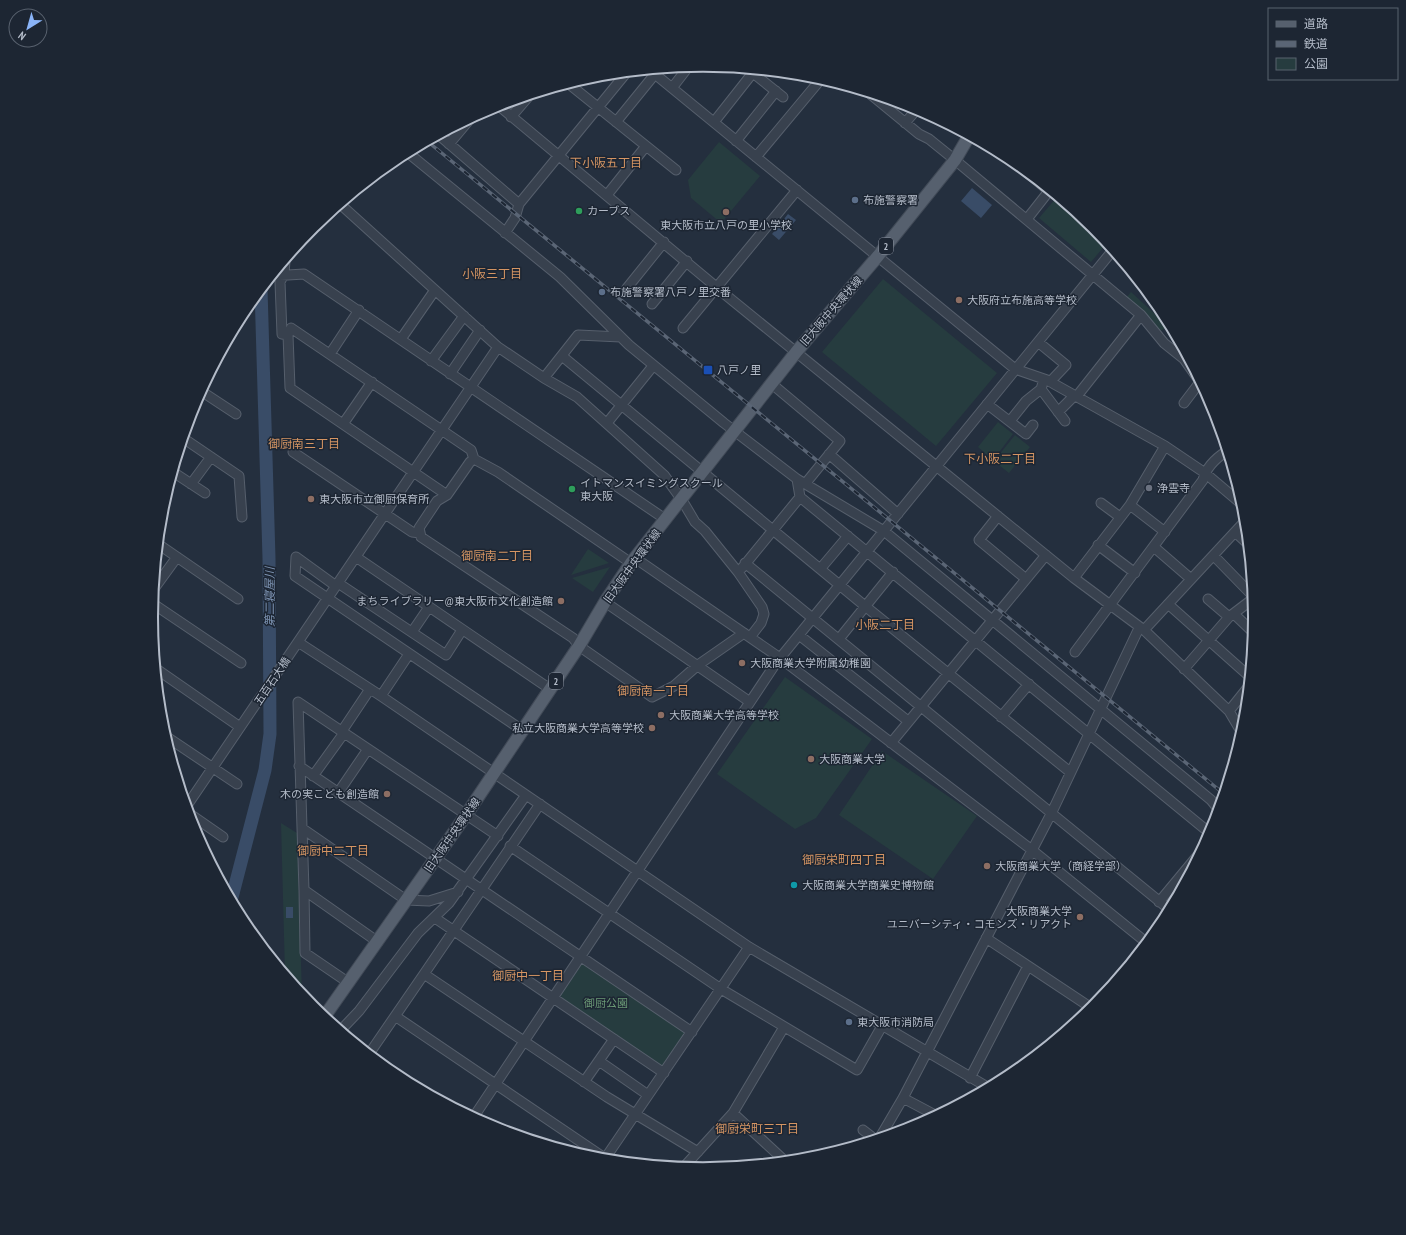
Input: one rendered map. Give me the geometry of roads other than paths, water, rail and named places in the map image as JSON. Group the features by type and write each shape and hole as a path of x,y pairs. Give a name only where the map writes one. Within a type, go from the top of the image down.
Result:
{"main road":[{"name":"旧大阪中央環状線","path":"327,1013 494,774 579,646 605,602 633,560 682,500 702,472 735,432 797,351 878,256 955,160 967,140"}],"street":[{"path":"672,88 684,73"},
{"path":"656,74 736,142 1016,369 1047,381 1165,446 1204,473 1235,499"},
{"path":"714,122 750,74"},
{"path":"616,122 651,75"},
{"path":"736,142 779,94 757,75"},
{"path":"505,233 515,218 519,204 622,78"},
{"path":"756,157 817,84"},
{"path":"576,87 598,108 676,170"},
{"path":"879,101 919,134 929,138 1094,274 1141,315 1164,343 1182,357"},
{"path":"511,116 523,103"},
{"path":"504,110 1074,578 1142,629 1229,711 1238,726"},
{"path":"905,123 913,114"},
{"path":"450,144 463,127"},
{"path":"443,138 519,204"},
{"path":"607,195 646,146"},
{"path":"412,156 560,277 653,366 735,432 801,482 884,532 1211,800 1215,805"},
{"path":"683,328 797,190"},
{"path":"1026,219 1047,194"},
{"path":"343,207 498,347 544,378 577,397 608,423 664,475 682,500 695,522 705,531 738,572 762,606 764,614 761,623 748,635 698,665 674,686 652,697 579,646 573,638 421,536 419,528 437,501 447,495 470,462 474,459"},
{"path":"627,288 664,242"},
{"path":"476,1113 780,658 1110,254"},
{"path":"652,304 687,261"},
{"path":"279,275 304,274 359,310 450,374 665,520"},
{"path":"278,276 280,282 282,334 288,335"},
{"path":"401,340 435,290"},
{"path":"330,354 359,310"},
{"path":"1058,412 1076,396 1141,315"},
{"path":"432,361 464,316"},
{"path":"447,495 290,388 288,335 291,328 471,450 474,459 498,472 748,635 1032,850 1143,940"},
{"path":"450,374 480,330"},
{"path":"544,378 578,335 621,337"},
{"path":"1010,421 1026,401 1041,389 1047,381 1062,371 1066,364 1038,342"},
{"name":"五百石大橋","path":"189,802 498,347"},
{"path":"562,356 948,674 1070,772"},
{"path":"608,423 653,366"},
{"path":"343,424 372,382"},
{"path":"738,572 800,497 801,482 840,441 772,384"},
{"path":"1184,403 1197,387"},
{"path":"1041,389 1065,421"},
{"path":"206,393 236,414"},
{"path":"987,404 1026,434 1033,425"},
{"path":"187,440 239,476 242,517"},
{"path":"1074,578 1130,505 1165,446"},
{"path":"293,452 412,532 420,533"},
{"path":"829,454 898,514"},
{"path":"1075,652 1111,606 1203,480 1204,473 1217,458 1223,454"},
{"path":"191,484 211,457"},
{"path":"176,474 205,493"},
{"path":"800,497 1205,829"},
{"path":"1101,503 1120,517"},
{"path":"1130,505 1165,532"},
{"path":"998,516 979,540 1026,579"},
{"path":"887,1130 1052,812 1070,772 1142,629 1214,556 1241,526"},
{"path":"1235,532 1243,539"},
{"path":"821,568 848,536"},
{"path":"1098,545 1135,573"},
{"path":"162,547 238,599"},
{"path":"1154,547 1192,579"},
{"path":"891,743 1046,555"},
{"path":"1214,556 1247,590"},
{"path":"159,582 177,557"},
{"path":"462,630 446,655 296,557 295,576 522,730"},
{"path":"356,557 550,689"},
{"path":"745,563 1052,812 1165,907"},
{"path":"839,639 893,572"},
{"path":"1208,599 1248,628"},
{"path":"605,602 750,702"},
{"path":"1184,669 1231,616 1248,602"},
{"path":"1168,604 1245,673"},
{"path":"158,607 241,663"},
{"path":"412,632 429,607"},
{"path":"799,635 908,721"},
{"path":"298,642 381,696 749,947 984,1085"},
{"path":"381,696 409,654"},
{"path":"161,671 240,727"},
{"path":"1001,717 1029,684"},
{"path":"313,776 370,689"},
{"path":"1229,711 1243,695"},
{"path":"349,983 305,953 303,829 298,766 298,702 498,836"},
{"path":"172,740 237,784"},
{"path":"338,793 368,749"},
{"path":"298,766 692,1032"},
{"path":"343,1028 359,1012 406,948 459,891 526,795"},
{"path":"371,1050 540,804"},
{"path":"196,818 223,837"},
{"path":"303,829 406,900 429,901 459,891"},
{"path":"510,846 721,990 857,1070 882,1026"},
{"path":"1159,902 1187,869"},
{"path":"304,890 378,942"},
{"path":"435,918 664,1073"},
{"path":"986,938 1087,1005"},
{"path":"609,1155 634,1115 749,947"},
{"path":"970,1078 1028,966"},
{"path":"424,974 634,1115 698,1152"},
{"path":"395,1016 496,1083 595,1153"},
{"path":"688,1163 733,1113 784,1027"},
{"path":"584,1082 614,1039"},
{"path":"599,1061 648,1095"},
{"path":"903,1098 931,1113"},
{"path":"733,1113 781,1157"},
{"path":"863,1130 871,1136"}],"water":[{"path":"972,188 992,205 981,218 961,201"},
{"path":"788,214 796,220 779,240 772,234"},
{"path":"286,907 293,907 293,918 286,918"}],"waterway":[{"name":"第二寝屋川","path":"233,893 265,770 270,734 269,558 261,297"}],"railway":[{"path":"431,144 1221,791"}],"place":[{"name":"布施警察署","path":"855,200"},
{"name":"カーブス","path":"579,211"},
{"name":"東大阪市立八戸の里小学校","path":"726,212"},
{"name":"布施警察署八戸ノ里交番","path":"602,292"},
{"name":"大阪府立布施高等学校","path":"959,300"},
{"name":"八戸ノ里","path":"708,370"},
{"name":"浄雲寺","path":"1149,488"},
{"name":"イトマンスイミングスクール 東大阪","path":"572,489"},
{"name":"東大阪市立御厨保育所","path":"311,499"},
{"name":"まちライブラリー@東大阪市文化創造館","path":"561,601"},
{"name":"大阪商業大学附属幼稚園","path":"742,663"},
{"name":"大阪商業大学高等学校","path":"661,715"},
{"name":"私立大阪商業大学高等学校","path":"652,728"},
{"name":"大阪商業大学","path":"811,759"},
{"name":"木の実こども創造館","path":"387,794"},
{"name":"大阪商業大学（商経学部）","path":"987,866"},
{"name":"大阪商業大学商業史博物館","path":"794,885"},
{"name":"大阪商業大学 ユニバーシティ・コモンズ・リアクト","path":"1080,917"},
{"name":"東大阪市消防局","path":"849,1022"}],"district":[{"name":"下小阪五丁目","path":"606,163"},
{"name":"小阪三丁目","path":"492,274"},
{"name":"御厨南三丁目","path":"304,444"},
{"name":"下小阪二丁目","path":"1000,459"},
{"name":"御厨南二丁目","path":"497,556"},
{"name":"小阪二丁目","path":"885,625"},
{"name":"御厨南一丁目","path":"653,691"},
{"name":"御厨中二丁目","path":"333,851"},
{"name":"御厨栄町四丁目","path":"844,860"},
{"name":"御厨中一丁目","path":"528,976"},
{"name":"御厨栄町三丁目","path":"757,1129"}],"park label":[{"name":"御厨公園","path":"606,1003"}]}
